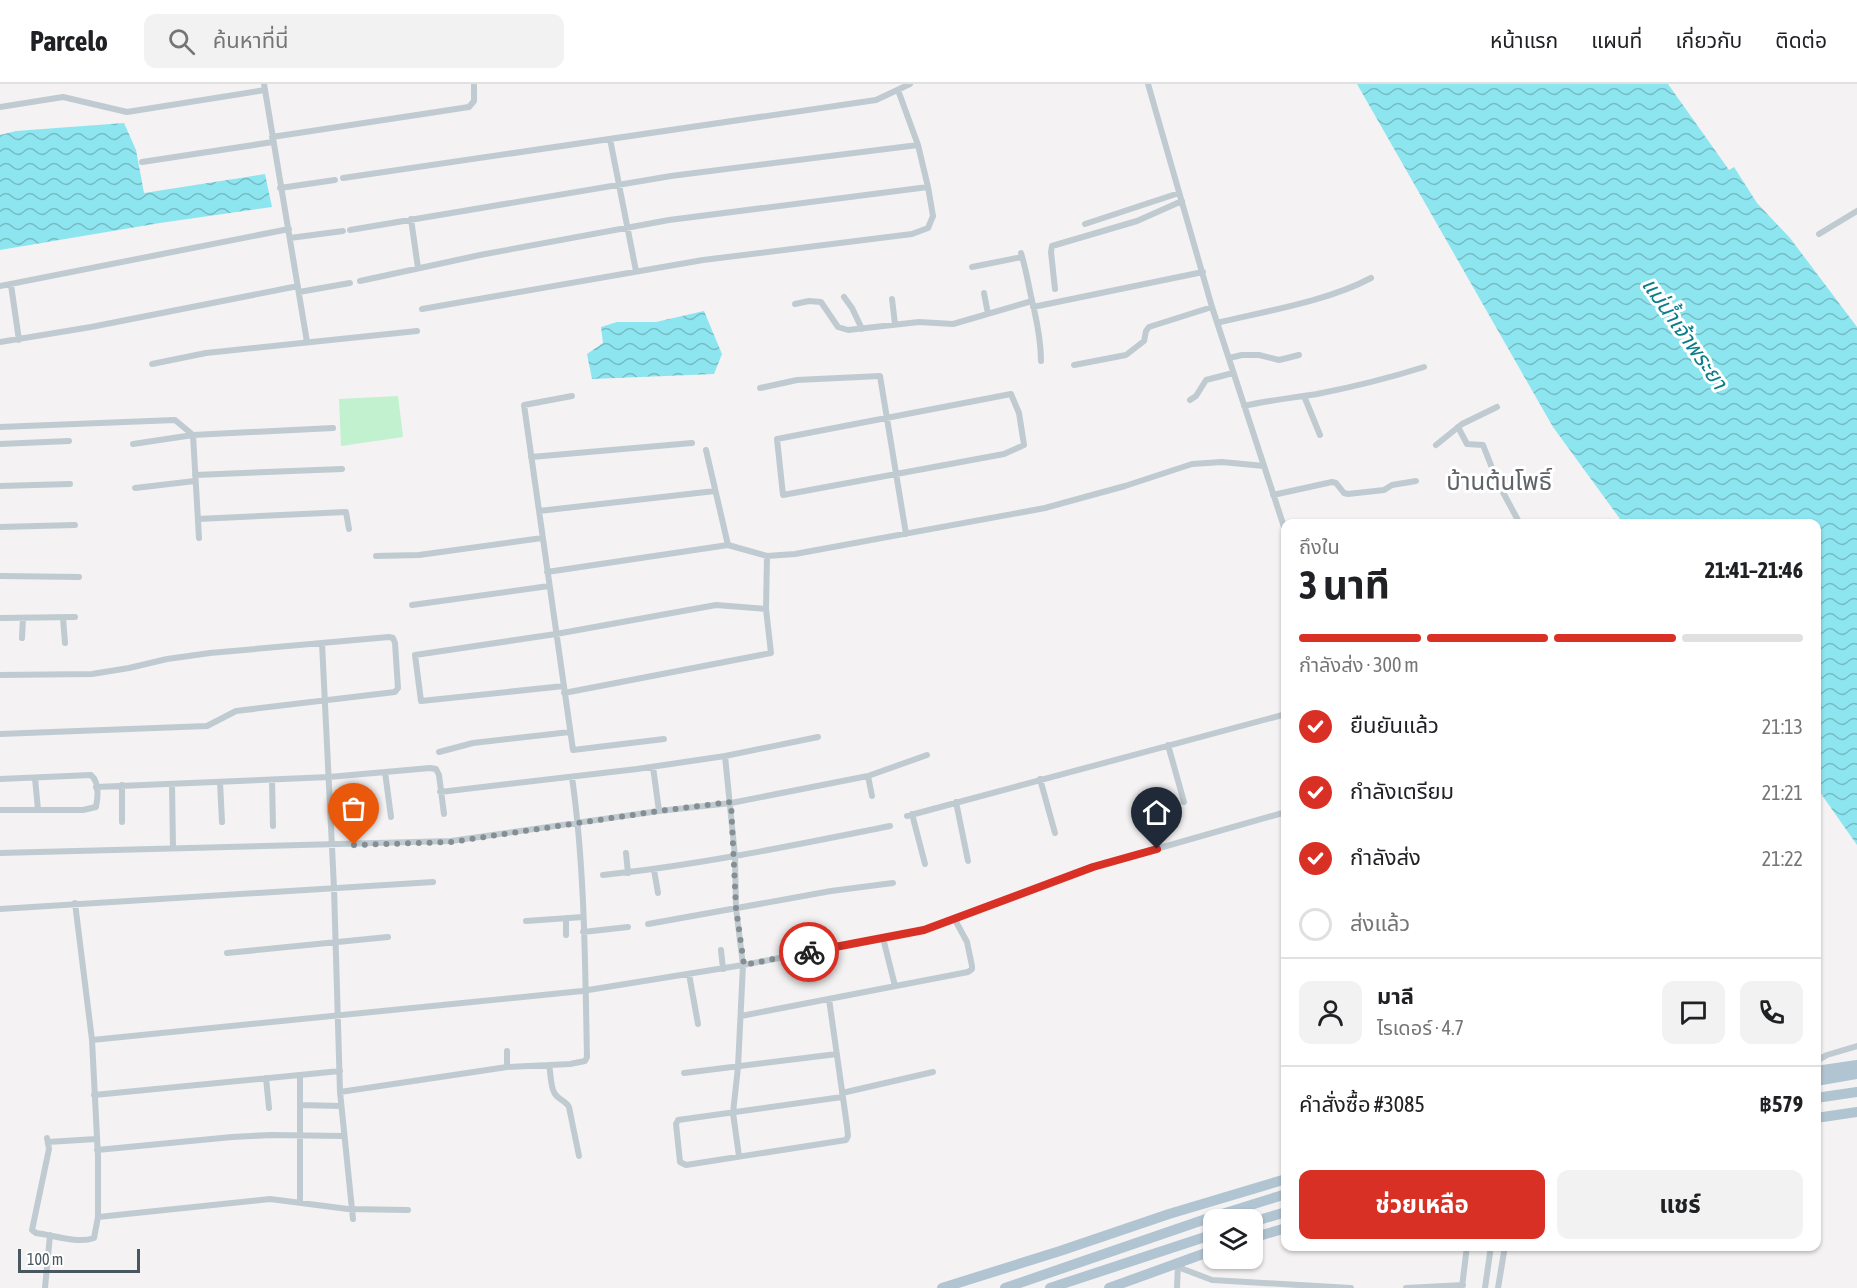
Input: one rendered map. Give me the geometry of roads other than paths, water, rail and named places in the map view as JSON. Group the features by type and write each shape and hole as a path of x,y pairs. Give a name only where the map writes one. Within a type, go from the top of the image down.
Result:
{"main road":[{"path":"1821,1070 1857,1065"},
{"path":"1821,1080 1857,1074"},
{"path":"1821,1097 1857,1092"},
{"path":"1821,1117 1857,1112"},
{"path":"942,1288 1169,1214 1281,1180"},
{"path":"1005,1288 1281,1196"},
{"path":"1263,1219 1281,1213"},
{"path":"1154,1237 1169,1214"},
{"path":"1263,1235 1281,1229"},
{"path":"1052,1287 1203,1237"},
{"path":"1199,1238 1203,1238"},
{"path":"1109,1288 1128,1285 1203,1254"}],"street":[{"path":"0,107 63,96 127,112 269,84"},
{"path":"142,162 469,107 473,105 476,97 474,84"},
{"path":"343,178 876,100 910,84"},
{"path":"1148,84 1212,307 1281,519"},
{"path":"264,86 307,342"},
{"path":"422,309 704,260 822,246 928,228 933,216 928,187 918,145 898,90"},
{"path":"610,139 636,271"},
{"path":"350,230 671,176 918,145"},
{"path":"280,188 335,180"},
{"path":"360,281 480,255 627,228 730,212 800,205 928,187"},
{"path":"1085,224 1179,194"},
{"path":"1055,289 1050,251 1052,246 1117,228 1182,201"},
{"path":"1820,234 1857,211"},
{"path":"411,219 418,268"},
{"path":"0,286 289,229"},
{"path":"290,238 343,231"},
{"path":"972,267 1022,255 1040,330 1041,361"},
{"path":"795,304 809,301 821,302 842,329 862,329 919,322 953,324 1033,304 1203,272"},
{"path":"1217,323 1325,296 1356,286 1371,278"},
{"path":"0,342 299,289 350,283"},
{"path":"11,285 19,340"},
{"path":"984,293 988,314"},
{"path":"844,297 862,329"},
{"path":"892,299 895,324"},
{"path":"1074,365 1126,355 1144,341 1149,327 1212,307"},
{"path":"152,363 206,353 417,331"},
{"path":"1228,358 1259,355 1279,360 1299,355"},
{"path":"1244,405 1277,398 1304,396 1385,379 1424,367"},
{"path":"1190,400 1196,396 1206,380 1233,373"},
{"path":"760,388 797,380 880,376 906,534"},
{"path":"1011,394 1019,413 1024,445 1004,454 783,495 777,439 887,419 1011,394"},
{"path":"573,396 524,405 573,750 664,739"},
{"path":"1304,396 1320,435"},
{"path":"1436,445 1458,427 1497,407"},
{"path":"0,427 175,420 193,435 199,538"},
{"path":"1458,427 1467,444 1483,445 1498,483 1517,519"},
{"path":"133,444 193,435 333,428"},
{"path":"0,444 69,441"},
{"path":"531,457 692,443"},
{"path":"706,450 728,545"},
{"path":"547,572 728,545 767,556 795,555 1045,508 1125,486 1192,464 1222,462 1264,466"},
{"path":"135,489 195,478 342,469"},
{"path":"1498,483 1521,474"},
{"path":"1273,495 1332,482 1348,494 1384,490 1392,485 1416,481"},
{"path":"0,486 70,484"},
{"path":"539,511 715,491"},
{"path":"198,519 346,512 350,530"},
{"path":"0,527 75,525"},
{"path":"376,556 419,555 542,538"},
{"path":"766,609 716,605 556,634 415,655 421,701 564,690 771,653 766,609 767,556"},
{"path":"0,576 79,577"},
{"path":"412,605 549,586"},
{"path":"0,618 75,617"},
{"path":"22,638 23,618"},
{"path":"63,618 65,643"},
{"path":"0,675 92,674 129,668 167,658 200,654 393,638 398,688 395,692 236,711 207,726 0,734"},
{"path":"322,643 334,888 340,1092 353,1219"},
{"path":"925,864 910,815 1281,715"},
{"path":"439,752 473,743 570,732"},
{"path":"441,792 652,767 725,756 818,737"},
{"path":"1168,744 1184,802"},
{"path":"0,853 451,842 731,802 868,776 927,755"},
{"path":"725,756 735,856 736,908 744,965 733,1113 739,1155"},
{"path":"652,767 659,811"},
{"path":"96,787 329,777 423,768 436,769 439,775 444,814"},
{"path":"385,772 390,817"},
{"path":"0,779 91,775 96,781 97,802 96,807 93,808 0,810"},
{"path":"868,776 872,796"},
{"path":"340,1092 507,1067 585,1061 587,1057 583,917 578,824 572,777"},
{"path":"35,778 38,810"},
{"path":"1040,779 1055,833"},
{"path":"272,780 273,826"},
{"path":"220,782 222,822"},
{"path":"172,783 173,848"},
{"path":"122,785 122,822"},
{"path":"956,802 968,861"},
{"path":"92,1041 586,991 744,965 924,930 1093,867 1281,813"},
{"path":"603,875 654,870 890,826"},
{"path":"626,853 628,873"},
{"path":"654,870 658,893"},
{"path":"0,909 433,882"},
{"path":"648,924 893,882"},
{"path":"75,903 92,1041 97,1150 96,1234 94,1238 87,1241 33,1232 49,1149 47,1140 96,1139"},
{"path":"526,921 583,917"},
{"path":"566,918 566,936"},
{"path":"741,1016 972,969 967,942 954,918"},
{"path":"583,932 628,927"},
{"path":"227,953 388,937"},
{"path":"884,938 895,986"},
{"path":"721,950 723,969"},
{"path":"689,974 698,1024"},
{"path":"829,999 837,1054 842,1095 848,1136 846,1140 686,1165 680,1162 676,1124 678,1120 842,1095 933,1072"},
{"path":"1821,1058 1857,1046"},
{"path":"507,1051 507,1067"},
{"path":"684,1073 837,1054"},
{"path":"549,1065 553,1090 556,1096 566,1101 569,1107 579,1156"},
{"path":"94,1095 340,1071"},
{"path":"300,1075 300,1202"},
{"path":"266,1078 270,1108"},
{"path":"300,1105 341,1106"},
{"path":"97,1150 232,1137 344,1136"},
{"path":"98,1217 257,1200 300,1202 353,1209 408,1210"},
{"path":"45,1288 51,1235"},
{"path":"1406,1288 1462,1286 1466,1251"},
{"path":"1485,1288 1490,1251"},
{"path":"1498,1288 1504,1251"},
{"path":"1178,1263 1183,1269 1212,1280 1245,1285 1351,1288"},
{"path":"1177,1288 1178,1263"}],"water":[{"name":"แม่น้ำเจ้าพระยา","path":"1357,84 1668,84 1729,170 1734,167 1757,203 1790,238 1857,327 1857,845 1821,794 1821,519 1620,519 1553,427"},
{"path":"124,123 136,150 144,193 265,174 272,207 0,250 0,135 16,131"},
{"path":"704,311 722,354 714,374 592,379 587,354 603,343 601,327 617,322 656,322"}],"district":[{"name":"บ้านต้นโพธิ์","path":"1499,482"}]}
